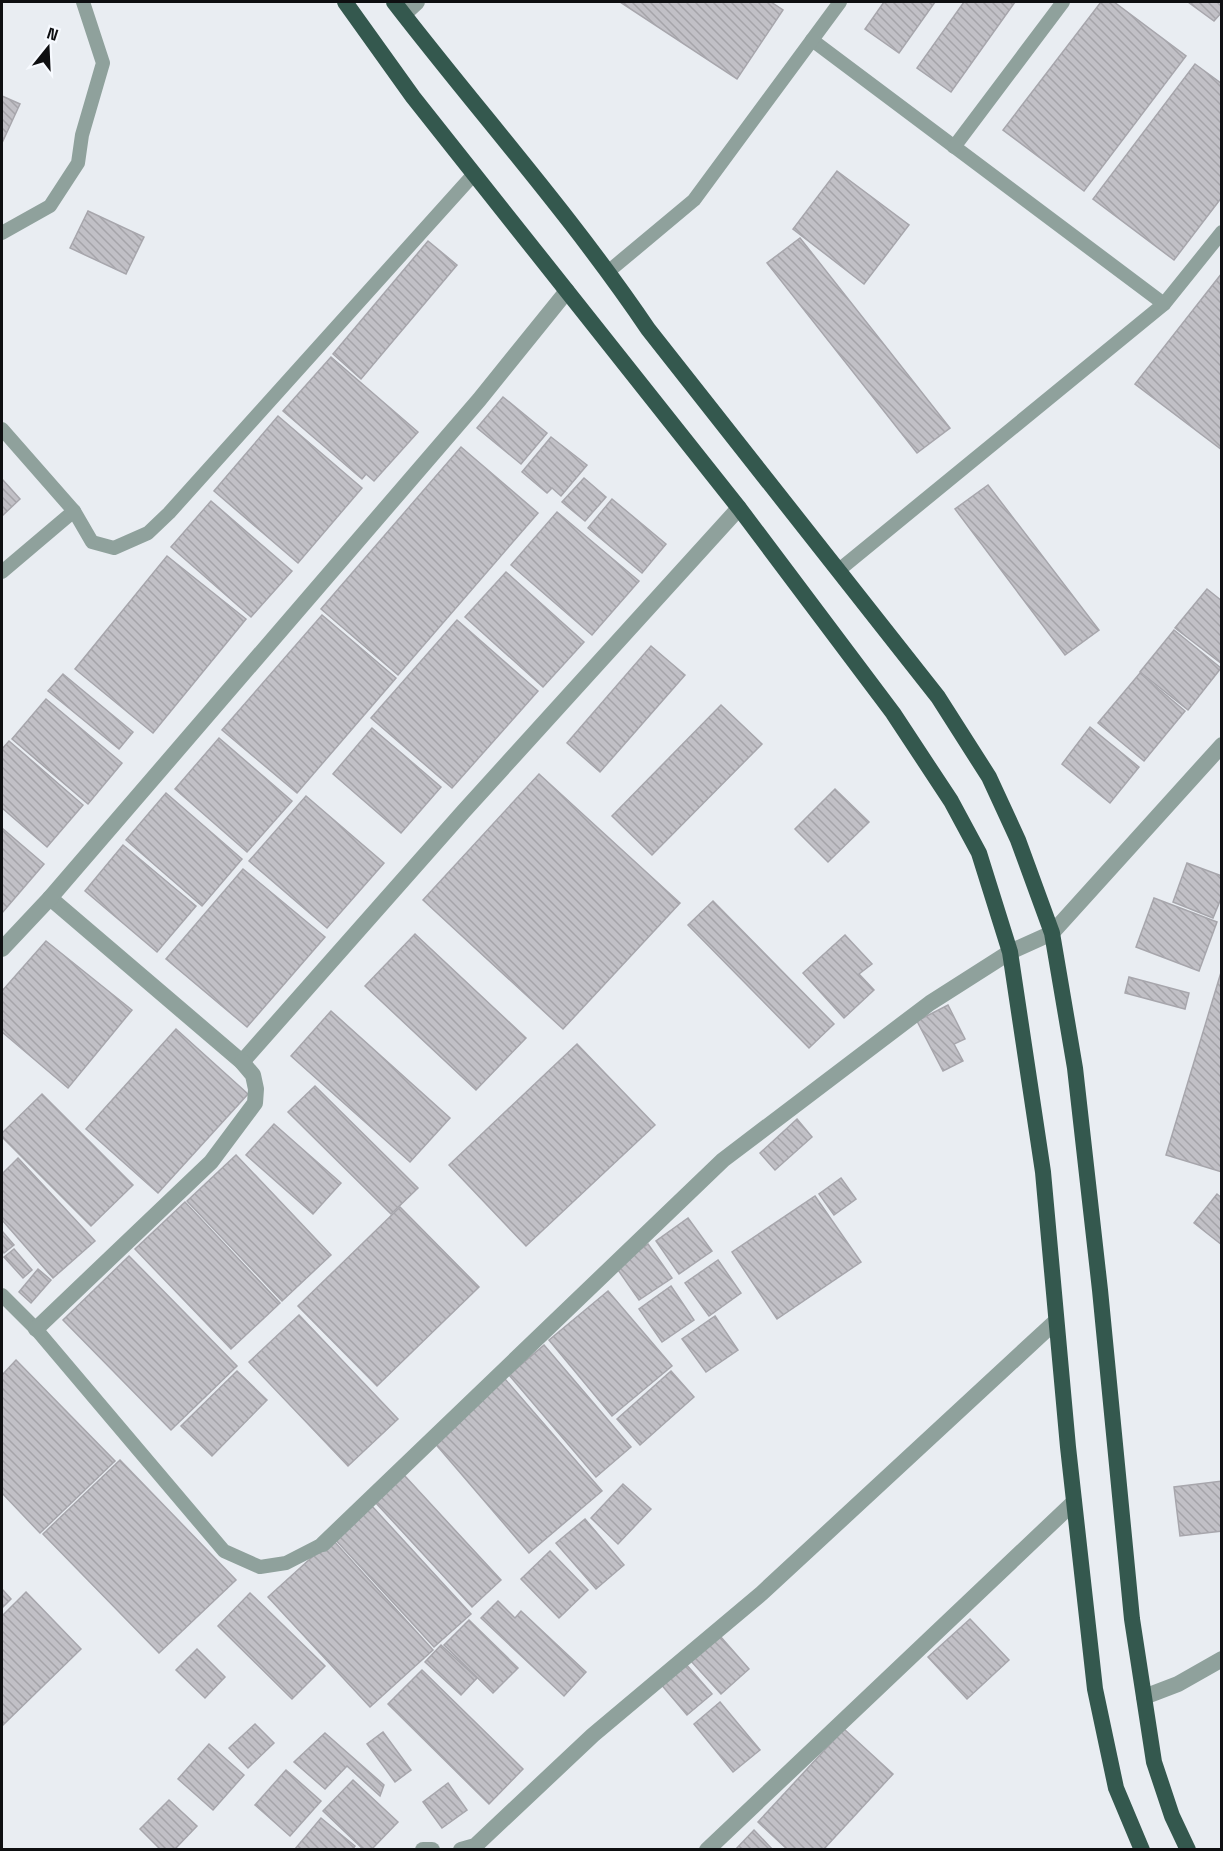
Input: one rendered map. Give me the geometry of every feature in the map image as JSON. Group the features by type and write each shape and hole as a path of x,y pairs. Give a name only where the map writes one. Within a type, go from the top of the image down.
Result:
{"highway":[{"path":"345,2 413,97 739,508 893,712 951,801 979,853 1010,952 1043,1172 1074,1502 1095,1689 1116,1788 1142,1850"},
{"path":"399,8 609,271 648,329 938,697 989,777 1018,840 1052,933 1075,1068 1100,1290 1132,1619 1154,1762 1172,1816 1188,1850"}],"street":[{"path":"399,8 417,2"},
{"path":"2,949 50,898 479,400 567,291"},
{"path":"242,1062 509,760 739,508"},
{"path":"323,1544 723,1160 930,1003 1010,952 1052,933 1221,745"},
{"path":"36,1329 211,1162 255,1102 256,1089 253,1075 242,1062 50,898"},
{"path":"461,1850 475,1846 593,1735 762,1593 1056,1321"},
{"path":"707,1850 1074,1502"},
{"path":"1144,1697 1178,1684 1221,1659"},
{"path":"423,1850 432,1850"}],"lane":[{"path":"2,233 50,206 78,163 82,135 103,63 83,2"},
{"path":"609,271 694,200 840,2"},
{"path":"954,147 1063,2"},
{"path":"812,40 1164,304"},
{"path":"2,429 74,511 92,542 114,548 148,533 177,504 474,174"},
{"path":"838,570 1164,304 1221,232"},
{"path":"2,572 74,511"},
{"path":"2,1295 36,1329 225,1551 260,1567 286,1563 323,1544"}],"building":[{"path":"620,2 771,2 783,10 737,79"},
{"path":"884,2 935,2 899,53 865,29"},
{"path":"964,2 1015,2 951,92 917,68"},
{"path":"1101,2 1114,2 1186,56 1084,191 1003,130"},
{"path":"1188,2 1222,2 1222,12 1214,21"},
{"path":"1195,64 1222,84 1222,197 1174,260 1093,199"},
{"path":"2,96 20,104 2,143"},
{"path":"837,171 909,225 864,284 793,229"},
{"path":"88,211 144,237 126,274 70,248"},
{"path":"800,238 950,428 917,453 767,263"},
{"path":"428,241 457,265 361,379 333,354"},
{"path":"1222,273 1222,450 1135,384"},
{"path":"331,357 418,432 374,481 366,474 362,479 283,411"},
{"path":"503,397 547,433 521,464 477,428"},
{"path":"278,416 362,488 298,563 214,491"},
{"path":"551,437 587,465 561,496 552,488 547,493 522,472"},
{"path":"461,447 538,513 398,675 321,609"},
{"path":"584,478 606,497 585,521 562,502"},
{"path":"2,479 20,499 2,516"},
{"path":"988,485 1099,630 1065,655 955,509"},
{"path":"612,499 666,544 642,573 588,528"},
{"path":"211,501 292,571 251,617 171,547"},
{"path":"557,512 639,581 592,635 511,565"},
{"path":"167,556 246,619 153,733 75,669"},
{"path":"506,572 584,642 543,687 465,617"},
{"path":"1207,589 1222,601 1222,664 1175,628"},
{"path":"322,615 396,678 297,793 222,730"},
{"path":"457,620 538,691 452,788 371,718"},
{"path":"1174,630 1221,668 1188,710 1140,672"},
{"path":"651,646 685,675 600,772 567,743"},
{"path":"1140,673 1185,711 1144,761 1098,723"},
{"path":"63,674 133,732 119,749 48,691"},
{"path":"46,699 122,763 88,804 12,739"},
{"path":"721,705 762,744 652,855 612,816"},
{"path":"1090,727 1139,767 1110,803 1062,764"},
{"path":"372,728 441,787 401,833 333,774"},
{"path":"219,738 292,801 247,852 175,789"},
{"path":"9,741 83,805 47,847 2,808 2,749"},
{"path":"539,774 680,903 563,1029 423,900"},
{"path":"835,789 869,822 828,862 795,829"},
{"path":"166,793 242,859 202,906 126,840"},
{"path":"306,796 384,863 327,928 249,861"},
{"path":"2,828 44,864 2,913"},
{"path":"123,845 196,906 157,952 85,891"},
{"path":"1187,863 1222,876 1222,896 1213,918 1173,902"},
{"path":"243,869 325,937 247,1027 166,959"},
{"path":"1154,898 1217,922 1199,971 1136,947"},
{"path":"713,901 834,1024 809,1048 688,925"},
{"path":"415,934 526,1038 476,1090 365,986"},
{"path":"845,935 872,964 859,974 874,990 844,1018 803,973"},
{"path":"46,941 132,1010 68,1088 2,1032 2,991"},
{"path":"1222,969 1222,1172 1166,1155"},
{"path":"1129,977 1189,993 1185,1009 1125,993"},
{"path":"948,1005 965,1039 954,1044 963,1061 943,1071 917,1021"},
{"path":"331,1011 450,1118 410,1162 291,1056"},
{"path":"176,1029 248,1094 158,1193 86,1129"},
{"path":"577,1044 655,1125 526,1246 449,1165"},
{"path":"315,1086 418,1188 391,1214 288,1112"},
{"path":"42,1094 133,1185 91,1226 2,1137 2,1133"},
{"path":"797,1119 812,1137 775,1170 760,1153"},
{"path":"274,1124 341,1183 313,1214 246,1155"},
{"path":"236,1155 331,1255 282,1301 187,1201"},
{"path":"18,1158 95,1241 53,1278 2,1220 2,1174"},
{"path":"841,1178 856,1199 834,1215 819,1194"},
{"path":"1217,1194 1222,1198 1222,1245 1194,1223"},
{"path":"815,1196 861,1262 777,1319 732,1252"},
{"path":"185,1202 280,1303 231,1349 135,1249"},
{"path":"400,1207 479,1287 377,1386 298,1306"},
{"path":"688,1218 712,1251 679,1274 656,1241"},
{"path":"2,1231 14,1245 4,1253 2,1250"},
{"path":"648,1244 672,1278 639,1300 616,1267"},
{"path":"14,1249 32,1270 23,1278 4,1257"},
{"path":"129,1256 237,1366 171,1430 63,1320"},
{"path":"718,1260 741,1293 709,1316 685,1283"},
{"path":"38,1269 51,1280 31,1303 19,1292"},
{"path":"671,1286 694,1320 662,1342 639,1309"},
{"path":"608,1291 672,1366 612,1416 549,1340"},
{"path":"299,1315 398,1419 348,1466 249,1362"},
{"path":"715,1316 738,1350 706,1372 682,1339"},
{"path":"544,1345 631,1447 596,1477 509,1375"},
{"path":"16,1360 115,1461 40,1533 2,1493 2,1375"},
{"path":"237,1371 267,1400 212,1456 181,1426"},
{"path":"671,1371 694,1397 640,1445 617,1419"},
{"path":"505,1379 602,1491 529,1553 433,1441"},
{"path":"120,1460 236,1580 159,1653 43,1534"},
{"path":"404,1475 501,1580 472,1607 375,1502"},
{"path":"1222,1481 1222,1531 1180,1536 1174,1487"},
{"path":"623,1484 651,1509 618,1544 591,1518"},
{"path":"371,1505 471,1614 434,1647 334,1538"},
{"path":"585,1519 624,1565 596,1589 556,1543"},
{"path":"332,1539 433,1650 370,1707 268,1597"},
{"path":"550,1551 588,1590 559,1618 521,1579"},
{"path":"2,1589 11,1599 2,1608"},
{"path":"26,1592 81,1649 2,1726 2,1616"},
{"path":"250,1593 325,1666 292,1699 218,1626"},
{"path":"498,1601 515,1618 521,1611 586,1672 564,1696 481,1618"},
{"path":"970,1619 1009,1660 967,1699 928,1657"},
{"path":"469,1620 518,1668 493,1693 444,1645"},
{"path":"720,1636 749,1669 721,1694 691,1661"},
{"path":"441,1645 477,1678 461,1695 425,1662"},
{"path":"197,1649 225,1677 205,1698 176,1670"},
{"path":"685,1663 712,1694 687,1715 660,1683"},
{"path":"422,1670 523,1769 489,1804 388,1704"},
{"path":"720,1702 760,1750 733,1772 694,1724"},
{"path":"255,1724 274,1743 248,1768 229,1748"},
{"path":"844,1729 893,1774 823,1850 788,1850 758,1822"},
{"path":"383,1732 411,1770 395,1782 367,1744"},
{"path":"325,1733 384,1785 380,1796 347,1766 325,1789 294,1762"},
{"path":"209,1744 244,1775 213,1810 178,1779"},
{"path":"286,1770 321,1801 290,1836 255,1805"},
{"path":"353,1780 398,1822 371,1850 364,1850 323,1811"},
{"path":"448,1783 467,1810 442,1828 423,1802"},
{"path":"169,1800 197,1826 174,1850 161,1850 140,1829"},
{"path":"321,1818 355,1846 352,1850 295,1849"},
{"path":"754,1830 773,1850 735,1850"}]}
